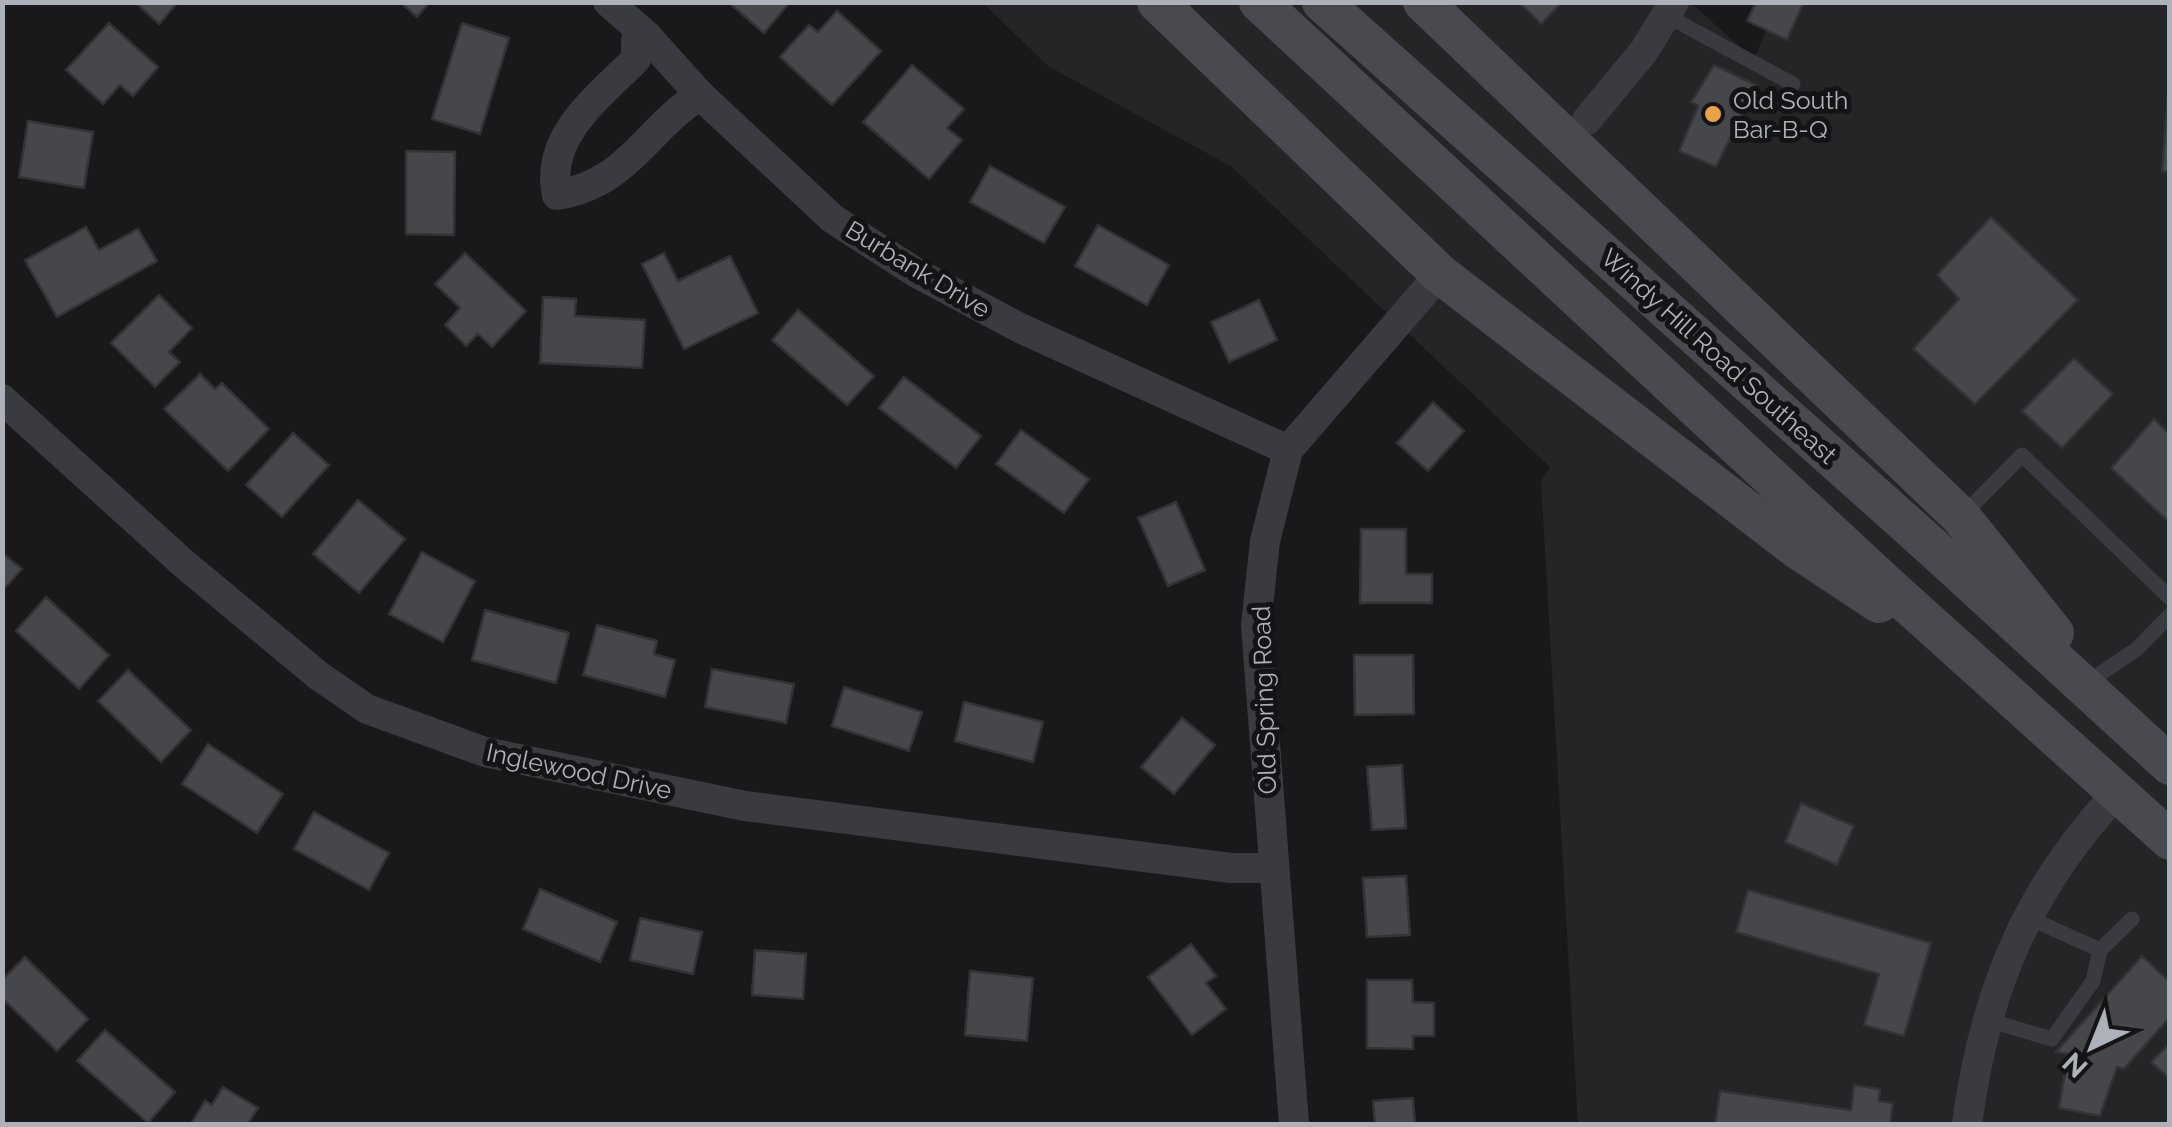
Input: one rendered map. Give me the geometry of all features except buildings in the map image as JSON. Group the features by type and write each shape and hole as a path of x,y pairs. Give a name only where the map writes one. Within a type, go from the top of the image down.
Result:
{"main road":[{"name":"Windy Hill Road Southeast","path":"1157,2 1440,274 1796,548 1960,652"},
{"name":"Windy Hill Road Southeast","path":"1259,2 1960,652 2170,840"},
{"name":"Windy Hill Road Southeast","path":"1322,2 2114,712 2164,749"},
{"name":"Windy Hill Road Southeast","path":"1423,2 1961,517 2114,712"}],"street":[{"name":"Burbank Drive","path":"608,2 646,35 700,96 834,219 915,272 1020,328 1288,450"},
{"path":"1587,120 1644,51 1670,9"},
{"path":"646,35 636,40 636,59 573,124 556,154 553,178 557,195 580,191 624,167 683,106 700,96"},
{"name":"Old Spring Road","path":"1294,1124 1256,625 1265,541 1288,450 1440,274"},
{"name":"Inglewood Drive","path":"2,398 183,563 319,676 366,709 485,752 745,806 1231,868 1272,868"},
{"path":"1967,1124 1986,1020 2002,970 2062,858 2118,792"}],"lane":[{"path":"1670,9 1793,84"},
{"path":"1961,517 2022,455 2170,598"},
{"path":"2091,680 2138,649 2170,614"},
{"path":"2027,918 2100,950"},
{"path":"1986,1020 2052,1039 2093,981 2100,950 2132,919"}],"shaded area":[{"path":"983,3 1691,3 1754,59 1778,3 2169,3 2169,1124 1578,1124 1541,481 1550,467 1232,167 1048,66"}],"place":[{"name":"Old South Bar-B-Q","path":"1713,114"}]}
